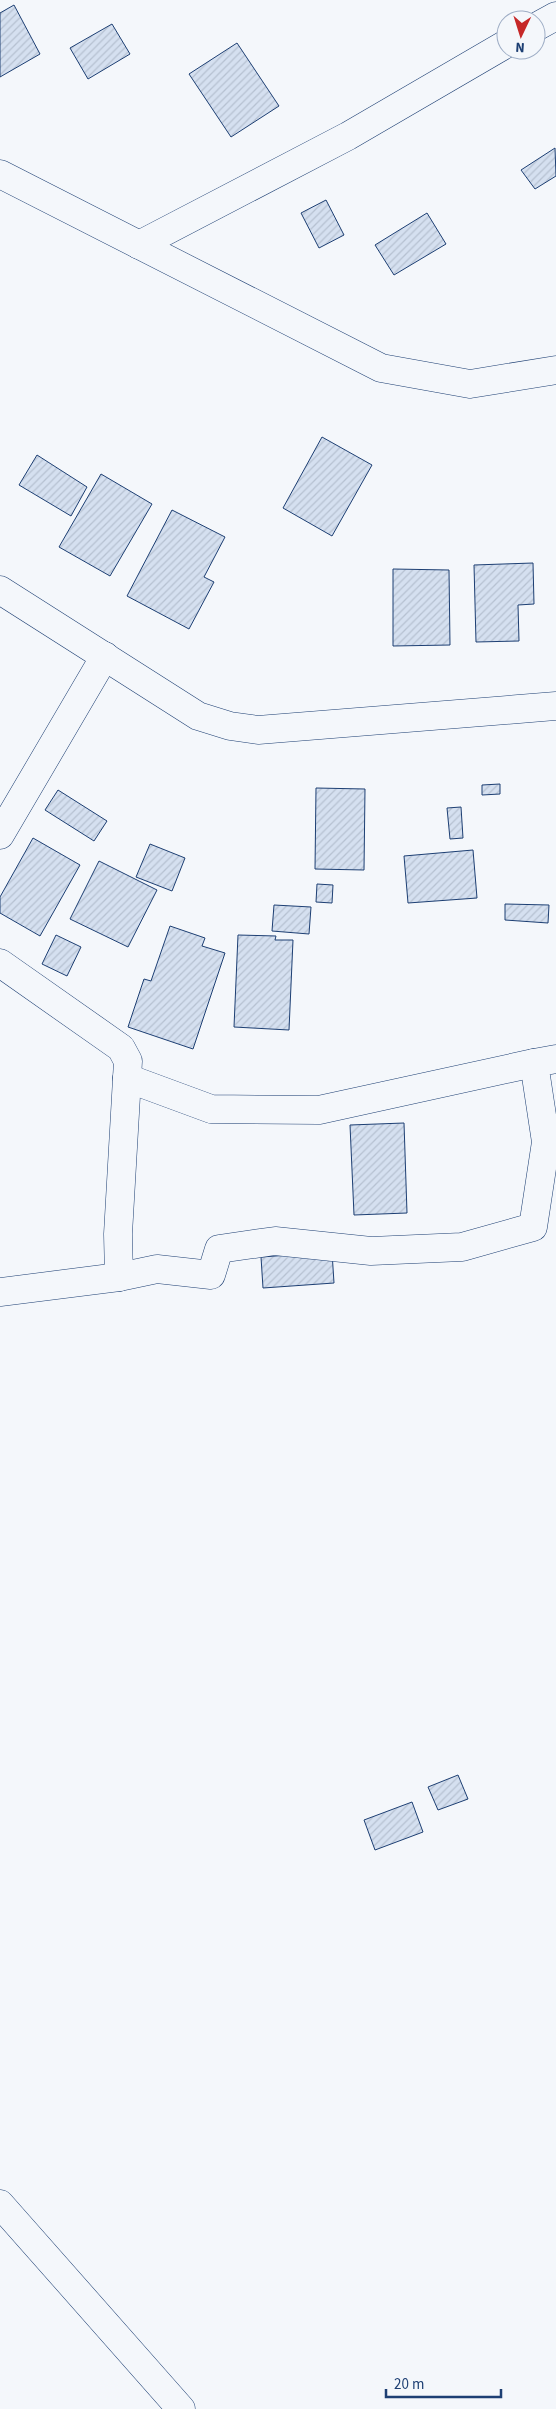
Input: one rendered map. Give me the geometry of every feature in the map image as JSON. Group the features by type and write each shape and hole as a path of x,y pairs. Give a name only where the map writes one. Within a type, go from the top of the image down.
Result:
{"street":[{"path":"139,245 348,136 496,50"},
{"path":"0,174 380,368 470,384 556,370"},
{"path":"0,590 198,716 230,726 258,730 556,706"},
{"path":"0,834 105,656"},
{"path":"0,963 121,1048 128,1061 118,1234 119,1277"},
{"path":"0,1292 119,1277 156,1270 211,1274 219,1249 275,1241 371,1251 462,1247 533,1227 546,1142 545,1061 319,1110 211,1109 127,1078"},
{"path":"0,2204 181,2409"}],"building":[{"path":"14,5 40,54 0,77 0,13"},
{"path":"112,24 130,54 88,79 70,48"},
{"path":"237,43 279,106 231,137 189,74"},
{"path":"555,148 556,176 535,189 521,170"},
{"path":"326,200 344,235 319,248 301,213"},
{"path":"427,213 446,244 394,275 375,245"},
{"path":"322,437 372,465 332,536 283,508"},
{"path":"37,455 87,487 71,516 19,485"},
{"path":"101,474 152,504 110,576 59,547"},
{"path":"172,510 225,537 204,577 214,582 189,629 127,596"},
{"path":"533,563 534,604 518,605 519,641 476,642 474,565"},
{"path":"393,569 449,570 450,645 393,646"},
{"path":"500,784 500,794 482,795 482,785"},
{"path":"316,788 365,789 364,870 315,869"},
{"path":"58,790 107,821 94,841 45,810"},
{"path":"461,807 463,838 450,839 447,808"},
{"path":"33,838 80,865 40,936 0,913 0,897"},
{"path":"150,844 185,858 172,891 136,877"},
{"path":"473,850 477,898 408,903 404,856"},
{"path":"99,861 157,890 128,947 70,919"},
{"path":"317,884 333,885 332,903 316,902"},
{"path":"505,904 549,905 548,923 505,920"},
{"path":"274,905 311,907 309,934 272,931"},
{"path":"170,926 205,938 202,946 225,953 193,1049 128,1027 144,979 151,981"},
{"path":"56,935 81,947 67,976 42,964"},
{"path":"238,935 276,936 275,940 293,940 289,1030 234,1027"},
{"path":"404,1123 407,1213 354,1215 350,1125"},
{"path":"332,1252 334,1283 263,1288 261,1257"},
{"path":"458,1775 468,1799 438,1810 428,1787"},
{"path":"412,1802 423,1832 375,1850 364,1820"}]}
